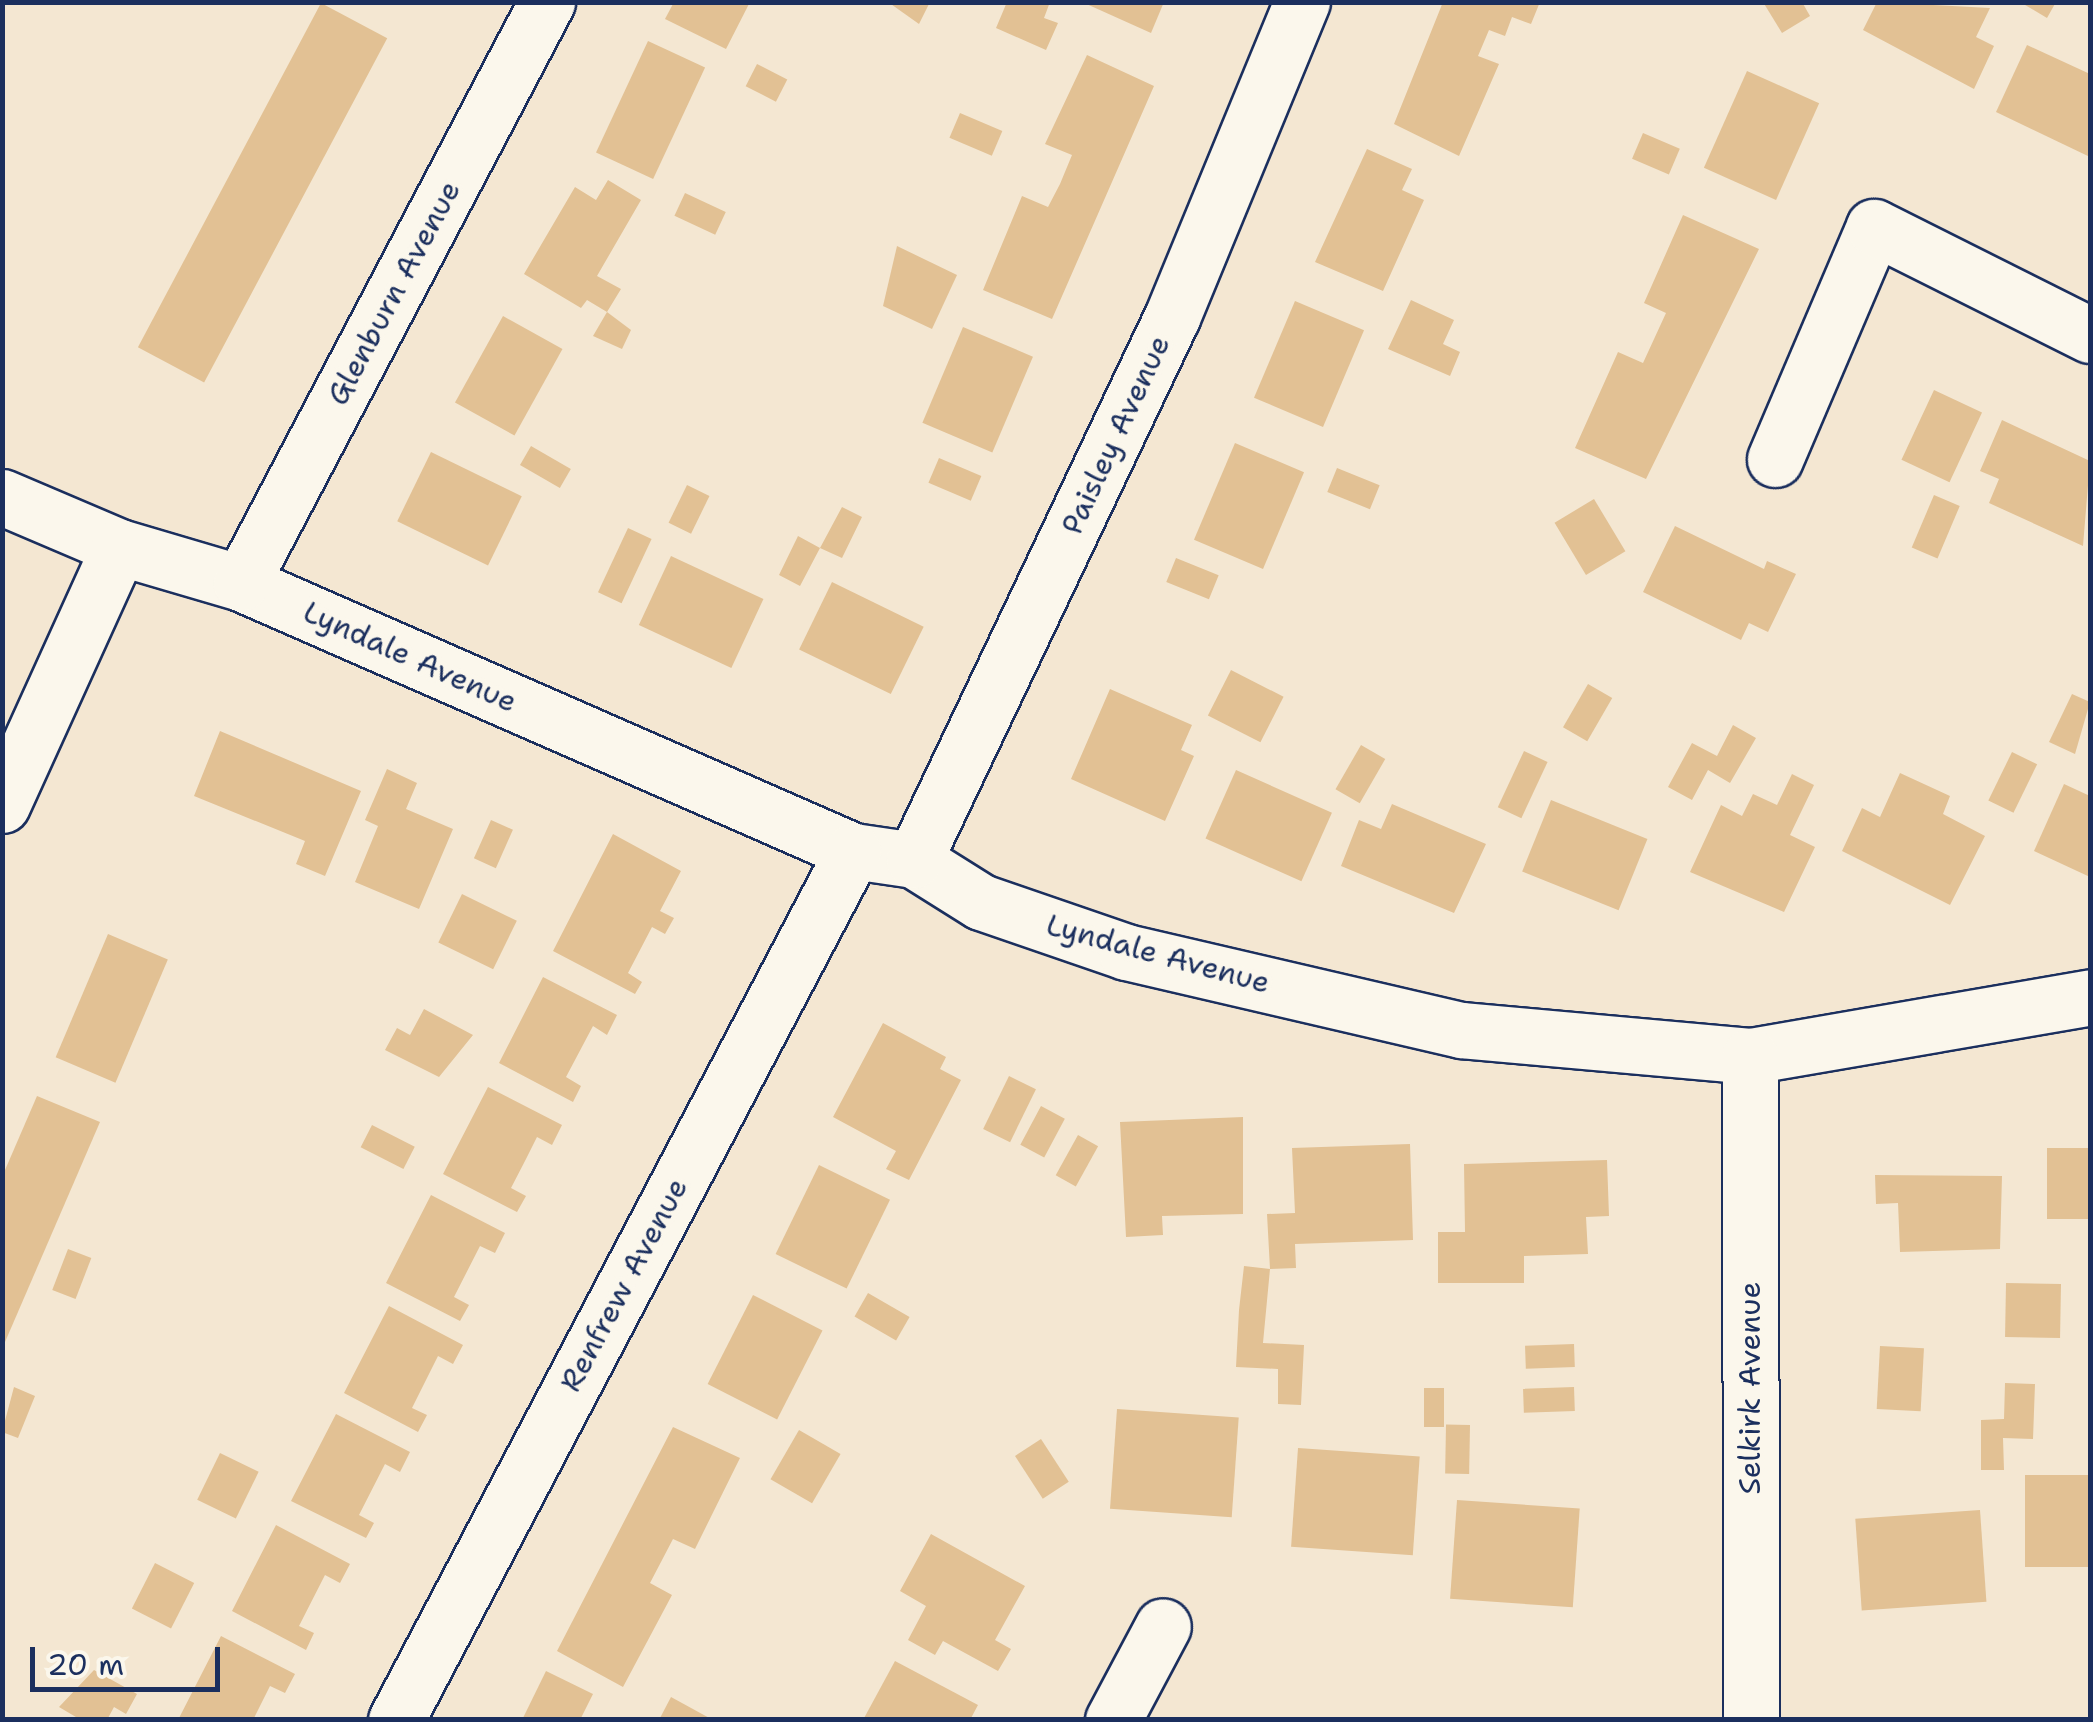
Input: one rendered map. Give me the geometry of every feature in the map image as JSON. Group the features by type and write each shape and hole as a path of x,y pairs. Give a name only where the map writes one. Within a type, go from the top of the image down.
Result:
{"street":[{"name":"Glenburn Avenue","path":"242,583 546,2"},
{"name":"Paisley Avenue","path":"914,860 1172,317 1302,2"},
{"path":"1775,460 1874,228 2090,336"},
{"name":"Lyndale Avenue","path":"2,497 120,547 242,583 853,851 914,860 981,902 1163,961 1461,1030 1750,1056 2090,996"},
{"path":"2,805 120,547"},
{"name":"Renfrew Avenue","path":"396,1720 853,851"},
{"name":"Selkirk Avenue","path":"1750,1056 1751,1720"},
{"path":"1113,1720 1163,1626"}],"building":[{"path":"674,2 750,2 726,49 665,19"},
{"path":"888,2 930,2 919,24"},
{"path":"1007,2 1050,2 1044,18 1058,23 1046,50 996,28"},
{"path":"1082,2 1164,2 1151,33"},
{"path":"1443,2 1540,2 1531,24 1512,17 1505,36 1489,30 1478,56 1499,64 1459,156 1394,124"},
{"path":"1763,2 1802,2 1810,16 1782,33"},
{"path":"1877,2 1990,8 1976,37 1994,46 1974,89 1863,30"},
{"path":"2020,2 2056,2 2047,18"},
{"path":"321,3 387,38 204,383 138,347"},
{"path":"648,41 705,68 653,179 596,152"},
{"path":"2027,45 2090,74 2090,157 1996,112"},
{"path":"1087,55 1154,86 1052,319 983,290 1022,196 1048,207 1060,184 1072,155 1045,144"},
{"path":"757,64 787,79 776,102 746,86"},
{"path":"1747,71 1819,103 1776,200 1704,168"},
{"path":"960,113 1002,131 992,156 949,138"},
{"path":"1643,133 1680,149 1669,174 1632,159"},
{"path":"1367,149 1412,169 1402,190 1424,200 1383,291 1315,262"},
{"path":"608,180 641,200 597,276 621,289 607,312 587,300 581,308 524,274 575,187 596,200"},
{"path":"685,193 726,212 715,235 674,216"},
{"path":"1683,215 1759,249 1646,479 1575,448 1618,352 1643,363 1666,313 1644,303"},
{"path":"897,246 957,275 932,329 883,306"},
{"path":"1411,300 1454,320 1443,344 1460,352 1450,376 1388,349"},
{"path":"1295,301 1364,330 1323,427 1254,398"},
{"path":"607,312 631,330 622,349 593,336"},
{"path":"503,316 562,349 514,436 455,403"},
{"path":"963,327 1033,357 992,452 922,423"},
{"path":"1934,390 1982,412 1949,482 1901,460"},
{"path":"2002,420 2090,461 2083,546 1989,503 1999,479 1980,471"},
{"path":"1235,443 1304,472 1263,569 1194,540"},
{"path":"531,446 571,469 560,488 520,465"},
{"path":"431,452 522,496 488,565 397,521"},
{"path":"939,458 981,476 971,501 928,483"},
{"path":"1337,468 1380,485 1370,509 1327,492"},
{"path":"687,485 709,496 691,534 669,523"},
{"path":"1934,495 1960,506 1938,558 1912,547"},
{"path":"1594,499 1625,551 1586,575 1555,523"},
{"path":"842,507 862,517 842,558 820,548"},
{"path":"1675,526 1764,569 1767,561 1796,574 1768,632 1749,623 1741,640 1643,592"},
{"path":"628,528 652,539 622,603 598,592"},
{"path":"798,536 820,548 800,586 779,575"},
{"path":"671,556 763,599 731,668 639,625"},
{"path":"1176,558 1219,575 1209,599 1166,582"},
{"path":"832,582 924,627 891,694 799,649"},
{"path":"1231,670 1284,697 1260,742 1208,715"},
{"path":"1588,684 1612,698 1587,741 1563,727"},
{"path":"1110,689 1192,725 1181,750 1194,756 1165,821 1071,779"},
{"path":"2072,694 2090,702 2075,754 2049,742"},
{"path":"1733,725 1756,738 1730,783 1708,770 1692,800 1668,787 1692,743 1717,756"},
{"path":"220,731 361,791 325,876 296,864 305,841 194,796"},
{"path":"1361,745 1385,759 1360,803 1336,789"},
{"path":"1524,751 1548,762 1521,818 1498,807"},
{"path":"2012,752 2037,764 2013,813 1988,801"},
{"path":"387,769 417,783 406,809 453,829 419,909 355,882 378,826 365,820"},
{"path":"1236,770 1332,813 1301,881 1205,839"},
{"path":"1900,773 1950,796 1943,814 1985,836 1950,905 1842,851 1862,808 1880,817"},
{"path":"1792,774 1814,785 1790,835 1815,847 1784,912 1690,872 1721,805 1742,816 1753,794 1777,805"},
{"path":"2064,784 2090,796 2090,877 2034,851"},
{"path":"1551,800 1647,839 1619,910 1522,871"},
{"path":"1392,804 1486,844 1454,913 1341,866 1359,820 1381,829"},
{"path":"491,820 513,830 496,868 474,858"},
{"path":"613,834 681,871 660,911 674,918 665,934 652,927 628,973 642,982 635,994 553,951"},
{"path":"462,894 517,921 493,969 438,943"},
{"path":"108,934 168,959 115,1083 56,1057"},
{"path":"543,977 617,1015 607,1035 593,1026 566,1077 581,1086 573,1102 499,1063"},
{"path":"424,1009 473,1035 439,1077 385,1050 397,1028 410,1035"},
{"path":"883,1023 946,1057 940,1069 961,1080 909,1180 886,1169 896,1151 833,1117"},
{"path":"1009,1076 1036,1089 1010,1142 983,1129"},
{"path":"488,1087 562,1125 552,1145 537,1137 511,1188 526,1196 517,1212 443,1174"},
{"path":"37,1096 100,1122 2,1349 2,1177"},
{"path":"1041,1106 1065,1119 1044,1158 1020,1145"},
{"path":"1243,1117 1243,1214 1162,1216 1163,1235 1126,1237 1120,1122"},
{"path":"372,1125 415,1147 403,1169 361,1147"},
{"path":"1078,1135 1098,1146 1076,1186 1056,1175"},
{"path":"1410,1144 1413,1240 1295,1244 1296,1268 1270,1269 1267,1214 1295,1213 1292,1148"},
{"path":"2047,1148 2090,1148 2090,1219 2047,1219"},
{"path":"1607,1160 1609,1216 1586,1217 1588,1254 1524,1256 1524,1283 1438,1283 1438,1232 1465,1232 1464,1164"},
{"path":"819,1165 890,1200 847,1289 776,1254"},
{"path":"1875,1175 2002,1176 2000,1249 1900,1252 1898,1203 1876,1204"},
{"path":"431,1195 505,1233 495,1253 480,1246 454,1297 469,1305 460,1321 386,1283"},
{"path":"68,1249 91,1258 76,1299 52,1290"},
{"path":"1244,1266 1270,1269 1263,1343 1304,1345 1301,1405 1278,1404 1278,1369 1236,1367"},
{"path":"2006,1283 2061,1284 2060,1338 2005,1337"},
{"path":"868,1293 910,1317 896,1340 854,1316"},
{"path":"753,1295 822,1330 777,1420 708,1384"},
{"path":"389,1306 463,1345 453,1364 438,1356 412,1408 427,1415 418,1432 344,1393"},
{"path":"1574,1344 1575,1367 1526,1369 1525,1346"},
{"path":"1880,1346 1924,1348 1921,1411 1877,1409"},
{"path":"2005,1383 2035,1384 2033,1439 2003,1438 2004,1470 1981,1470 1981,1420 2004,1419"},
{"path":"14,1387 35,1396 18,1438 2,1432"},
{"path":"1574,1387 1575,1411 1524,1413 1523,1389"},
{"path":"1424,1388 1444,1388 1444,1427 1424,1427"},
{"path":"1117,1409 1239,1418 1232,1517 1110,1509"},
{"path":"336,1414 410,1452 400,1472 385,1464 359,1515 374,1523 366,1538 291,1501"},
{"path":"1446,1425 1470,1425 1469,1474 1445,1474"},
{"path":"673,1427 740,1458 695,1549 673,1539 650,1583 672,1595 623,1687 557,1651"},
{"path":"799,1430 841,1454 812,1503 770,1479"},
{"path":"1041,1439 1069,1482 1043,1499 1015,1456"},
{"path":"1298,1448 1420,1457 1413,1555 1291,1547"},
{"path":"220,1453 259,1472 236,1519 197,1500"},
{"path":"2025,1475 2090,1475 2090,1567 2025,1567"},
{"path":"1457,1500 1580,1509 1573,1607 1450,1599"},
{"path":"1980,1510 1986,1602 1862,1610 1855,1519"},
{"path":"276,1525 350,1564 340,1583 325,1575 299,1626 314,1633 306,1650 232,1611"},
{"path":"931,1534 1025,1586 995,1640 1011,1649 998,1671 943,1641 935,1655 908,1640 926,1606 900,1591"},
{"path":"155,1563 194,1583 171,1628 132,1608"},
{"path":"221,1636 295,1674 285,1693 270,1686 253,1720 178,1720"},
{"path":"895,1661 978,1705 970,1720 863,1720"},
{"path":"94,1670 137,1694 126,1714 114,1707 107,1720 81,1720 59,1707"},
{"path":"546,1671 593,1694 580,1720 522,1720"},
{"path":"671,1697 713,1720 660,1718"}]}
